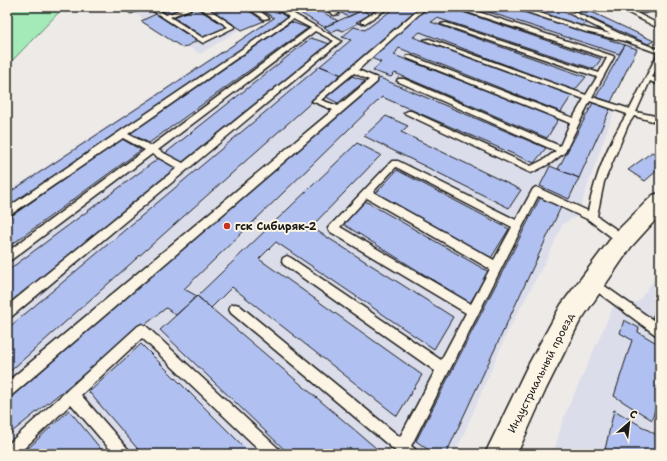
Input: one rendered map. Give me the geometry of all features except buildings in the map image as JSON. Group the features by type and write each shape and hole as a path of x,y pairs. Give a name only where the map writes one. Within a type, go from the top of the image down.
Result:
{"street":[{"name":"Индустриальный проезд","path":"501,454 536,379 570,314 623,240 660,201"}],"lane":[{"path":"150,7 203,40 232,26 202,7"},
{"path":"165,17 192,7"},
{"path":"250,7 266,18"},
{"path":"7,313 338,41 293,17 278,7"},
{"path":"326,7 336,14"},
{"path":"362,22 387,7"},
{"path":"338,109 316,101 424,7"},
{"path":"515,7 588,31 627,39"},
{"path":"559,7 660,53 632,113 624,124 599,182 592,217"},
{"path":"620,7 660,27"},
{"path":"408,113 531,170 548,161 562,150 599,75 611,57 460,8"},
{"path":"7,213 293,17"},
{"path":"444,24 599,75"},
{"path":"7,258 315,28"},
{"path":"427,40 588,98 632,113 660,120"},
{"path":"409,57 575,122"},
{"path":"7,390 374,80 353,70"},
{"path":"648,78 660,83"},
{"path":"401,81 562,150"},
{"path":"122,134 184,168"},
{"path":"473,311 333,228 395,163 517,225"},
{"path":"235,309 406,451 443,369 495,266 536,191 592,217 623,240"},
{"path":"366,193 495,266"},
{"path":"287,261 443,369"},
{"path":"592,282 660,332"},
{"path":"8,454 142,330 274,454"},
{"path":"72,395 123,454"}],"shaded area":[{"path":"125,7 302,7 333,26 352,33 362,31 344,25 307,7 579,7 655,42 646,43 639,48 611,99 615,108 577,216 563,224 544,264 507,333 455,454 7,454 7,192 273,18 265,13 200,54"},
{"path":"660,271 660,454 553,454 564,417 614,305 638,302"}],"green space":[{"path":"7,7 64,7 7,66"}],"place":[{"name":"гск Сибиряк-2","path":"227,226"}]}
